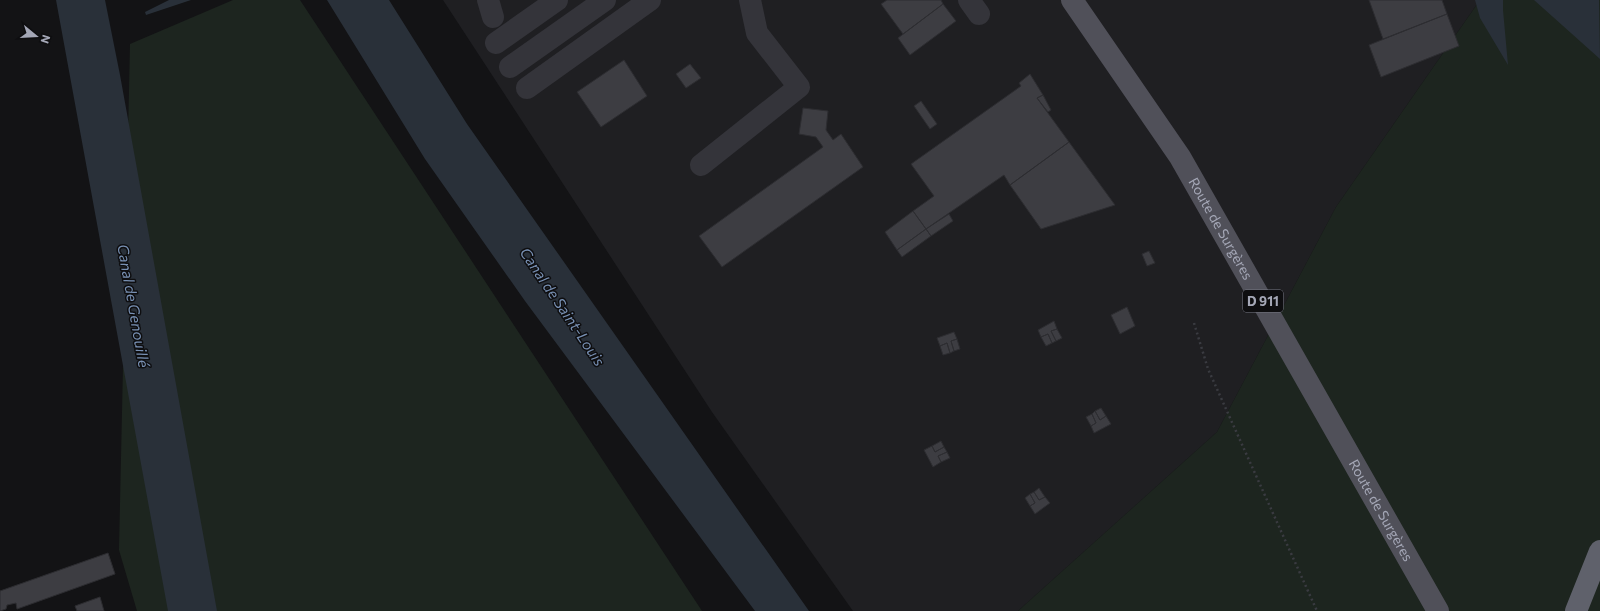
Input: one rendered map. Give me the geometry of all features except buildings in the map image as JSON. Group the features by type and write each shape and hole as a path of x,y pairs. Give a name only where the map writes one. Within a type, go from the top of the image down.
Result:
{"highway":[{"path":"1576,611 1600,550"}],"main road":[{"name":"Route de Surgères","path":"1072,0 1180,157 1438,611"}],"lane":[{"path":"496,43 557,0"},
{"path":"510,67 605,0"},
{"path":"527,88 650,0"},
{"path":"701,165 799,87 757,33 750,0"}],"path":[{"path":"1194,322 1208,369 1317,611"}],"shaded area":[{"path":"233,0 300,0 702,611 137,611 119,550 130,44"},
{"path":"443,0 1480,0 1336,207 1217,432 1018,611 853,611 712,412"},
{"path":"1480,0 1600,0 1600,611 1018,611 1217,432 1336,207"}],"water":[{"name":"Canal de Genouillé","path":"56,0 105,0 120,75 217,611 168,611"},
{"path":"169,0 191,0 146,15 145,12"},
{"name":"Canal de Saint-Louis","path":"327,0 389,0 467,124 809,611 755,611 525,301 425,159"},
{"path":"1475,0 1503,0 1508,65 1480,18"},
{"path":"1534,0 1599,0 1600,59"}]}
